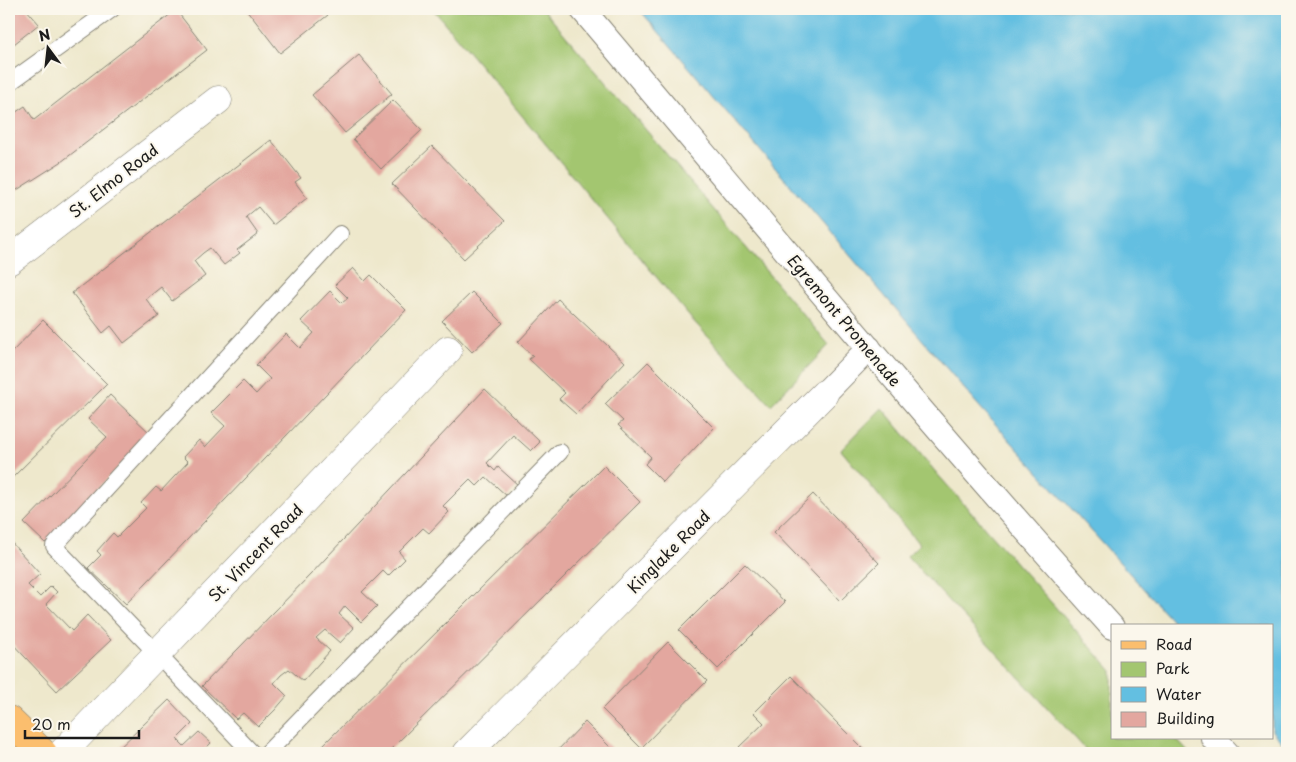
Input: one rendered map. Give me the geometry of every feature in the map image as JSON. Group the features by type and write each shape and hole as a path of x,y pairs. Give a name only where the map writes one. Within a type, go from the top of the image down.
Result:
{"main road":[{"path":"9,720 43,753"}],"street":[{"name":"Egremont Promenade","path":"582,9 1027,533 1111,625"},
{"name":"St. Elmo Road","path":"9,261 218,100"},
{"name":"Kinglake Road","path":"467,753 869,348"},
{"name":"St. Vincent Road","path":"62,753 448,350"},
{"path":"1215,740 1227,753"}],"lane":[{"path":"9,83 112,9"},
{"path":"252,753 54,546 340,234"},
{"path":"267,753 560,452"}],"green space":[{"path":"433,9 543,9 829,345 771,405 688,315"},
{"path":"882,408 939,476 1111,670 1111,740 1177,740 1189,753 1089,753 907,556 919,544 841,450"}],"water":[{"path":"639,9 1287,9 1287,748 1274,733 1274,624 1175,624 979,406"}],"building":[{"path":"9,9 26,9 39,24 9,48"},
{"path":"246,9 323,9 328,15 280,53"},
{"path":"176,10 207,50 61,162 9,195 9,139 14,135 9,127 9,117 25,106 34,120"},
{"path":"359,55 392,94 345,133 312,95"},
{"path":"393,100 422,130 381,169 353,139"},
{"path":"271,140 301,178 295,182 307,198 273,225 258,207 246,217 258,234 237,250 240,253 224,265 210,248 203,253 194,261 205,276 172,301 161,287 146,299 159,316 124,343 111,326 103,333 72,293"},
{"path":"432,146 505,221 464,259 392,184"},
{"path":"353,268 365,281 371,275 406,310 126,604 88,568 101,555 97,551 113,533 117,537 146,508 141,503 156,487 161,491 188,462 183,457 199,440 205,447 225,426 211,413 243,381 256,394 270,379 256,365 286,334 300,348 314,333 301,321 330,291 342,303 348,298 335,285"},
{"path":"472,292 503,323 472,352 442,321"},
{"path":"558,299 625,362 576,414 559,399 565,393 529,359 533,356 518,342"},
{"path":"43,320 107,384 9,481 9,355"},
{"path":"648,362 714,428 663,482 645,464 651,457 618,425 623,421 605,404"},
{"path":"485,389 540,442 531,451 513,435 487,463 495,471 498,467 518,485 508,497 486,477 477,486 470,479 443,506 449,512 429,533 423,528 399,552 405,559 388,576 383,571 362,592 377,606 361,622 345,606 339,614 354,628 340,643 325,630 316,638 330,651 303,681 289,669 281,675 274,683 287,696 258,727 243,713 236,719 202,686 311,574"},
{"path":"110,395 151,434 45,543 24,523 107,437 88,419"},
{"path":"604,466 640,502 387,753 315,753"},
{"path":"813,494 879,563 840,601 774,532"},
{"path":"9,540 40,574 28,585 40,597 51,586 57,592 46,604 72,631 87,615 111,640 57,691 9,640"},
{"path":"745,564 785,602 718,669 679,630"},
{"path":"668,642 707,681 641,748 602,709"},
{"path":"791,676 867,753 745,753 739,747 764,723 754,713"},
{"path":"169,700 192,724 177,739 184,746 199,732 211,743 201,753 114,753"},
{"path":"585,722 616,753 555,753"}]}
